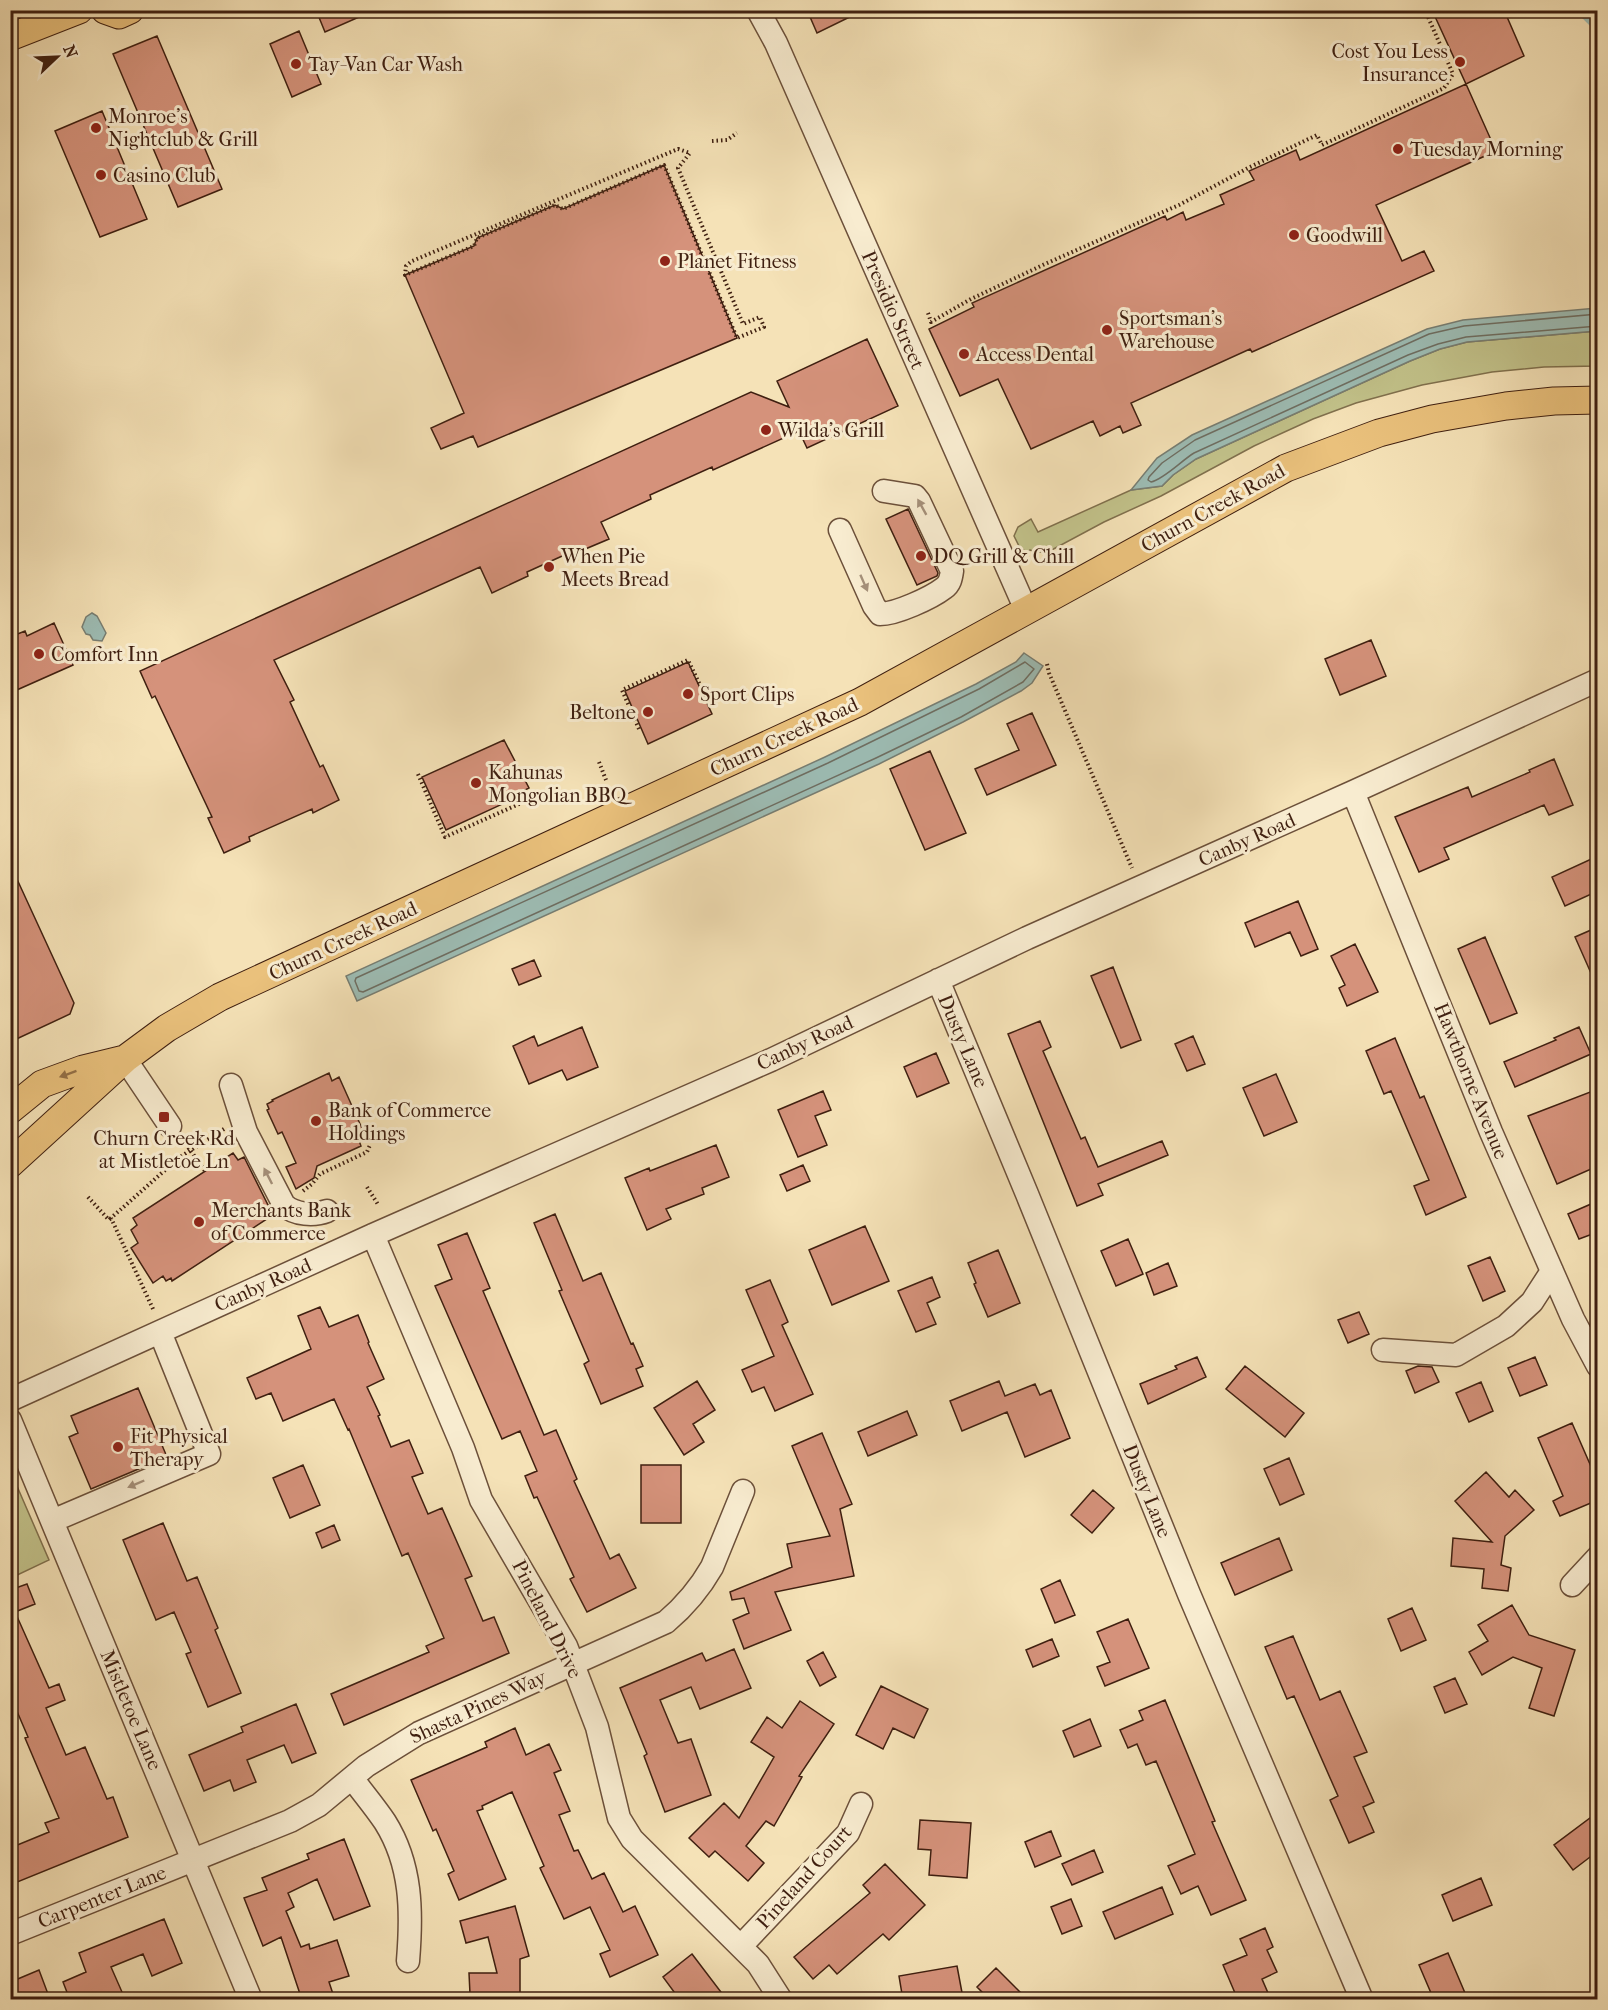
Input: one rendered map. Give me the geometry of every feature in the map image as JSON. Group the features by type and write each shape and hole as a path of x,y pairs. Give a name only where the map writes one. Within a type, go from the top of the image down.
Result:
{"main road":[{"path":"10,37 79,10"},
{"path":"105,10 120,15 129,10"},
{"name":"Churn Creek Road","path":"10,1164 125,1059 167,1028 220,997 860,702 1286,468 1380,433 1462,413 1554,401 1598,400"},
{"path":"10,1110 42,1084 83,1069 125,1059"}],"street":[{"name":"Presidio Street","path":"758,10 776,43 1026,610"},
{"path":"840,530 874,606 880,614 890,614 908,607 945,588 951,580 952,571 920,501 915,496 884,491"},
{"name":"Canby Road","path":"10,1400 374,1235 771,1060 938,980 1598,680"},
{"name":"Hawthorne Avenue","path":"1353,792 1491,1132 1573,1319 1598,1366"},
{"name":"Dusty Lane","path":"938,980 1023,1183 1189,1594 1362,2000"},
{"path":"125,1059 175,1132"},
{"path":"231,1085 246,1132 284,1205 290,1210 304,1213 316,1214 327,1211"},
{"name":"Pineland Drive","path":"374,1235 462,1448 481,1500 548,1612 574,1664 597,1727 613,1799 625,1830 651,1859 759,1964 781,2000"},
{"path":"1383,1350 1456,1355 1506,1326 1532,1302 1552,1271"},
{"path":"52,1521 209,1454 160,1332"},
{"name":"Mistletoe Lane","path":"10,1420 251,2000"},
{"name":"Shasta Pines Way","path":"194,1859 290,1821 319,1805 351,1778 419,1733 666,1622 697,1590 708,1573 743,1491"},
{"path":"1572,1585 1598,1557"},
{"path":"351,1778 385,1821 394,1838 407,1875 410,1912 408,1961"},
{"name":"Pineland Court","path":"741,1946 848,1833 861,1804"},
{"name":"Carpenter Lane","path":"10,1934 194,1859"}],"path":[{"path":"879,10 882,18"},
{"path":"928,313 931,322 971,299 1179,205 1317,135 1322,145 1444,88 1453,74 1425,10"},
{"path":"712,141 727,140 737,133"},
{"path":"678,149 690,153 678,168 743,324 760,317 764,327 737,338 664,165 563,209 555,205 477,238 474,246 405,275 406,266 412,261 678,149"},
{"path":"639,729 622,690 688,660 712,710"},
{"path":"1047,664 1132,869"},
{"path":"599,762 606,780"},
{"path":"418,774 445,837 546,792"},
{"path":"88,1197 109,1220 167,1168 225,1128"},
{"path":"175,1132 205,1172"},
{"path":"300,1194 320,1174 368,1152 370,1145"},
{"path":"367,1187 379,1206"},
{"path":"111,1218 153,1309"}],"green space":[{"path":"1597,331 1597,366 1544,367 1492,372 1422,385 1356,403 1313,419 1254,446 1161,496 1104,522 1048,552 1030,550 1027,553 1019,546 1014,536 1018,527 1031,519 1038,532 1131,490 1162,486 1196,459 1440,349 1467,342"},
{"path":"10,1470 49,1560 11,1578 10,1578"}],"water":[{"path":"1597,308 1597,331 1467,342 1440,349 1196,459 1162,486 1131,490 1157,458 1192,435 1427,329 1463,320"},
{"path":"92,613 97,616 106,633 102,641 93,640 82,627 86,617"},
{"path":"1024,653 1043,666 1032,683 963,722 879,764 357,1001 346,976 825,757 976,684 1016,662"}],"building":[{"path":"316,10 375,10 325,32"},
{"path":"807,10 864,10 817,33"},
{"path":"1432,10 1504,10 1524,56 1466,84"},
{"name":"Tay-Van Car Wash","path":"299,31 321,84 292,97 270,44"},
{"path":"157,36 222,189 178,207 113,54"},
{"path":"1466,84 1496,151 1376,205 1402,261 1424,251 1434,271 1252,352 1250,349 1131,403 1141,425 1123,433 1120,426 1100,436 1093,421 1031,449 998,379 960,396 929,329 974,307 972,303 1165,216 1167,220 1183,212 1186,220 1224,204 1220,195 1254,180 1249,171 1296,150 1300,160"},
{"name":"Casino Club","path":"102,111 147,219 100,237 55,131"},
{"path":"664,165 737,338 478,447 473,436 441,449 431,428 464,413 405,275 474,246 477,238 555,205 563,209"},
{"path":"867,339 898,406 807,448 799,431 713,470 712,467 650,495 651,499 601,522 609,539 571,555 571,552 527,572 528,576 492,593 480,567 274,660 294,700 290,702 320,767 323,765 339,800 313,813 312,809 249,837 250,841 224,853 208,818 212,817 155,696 152,698 140,671 751,392 789,407 777,381"},
{"name":"DQ Grill & Chill","path":"908,509 938,573 937,576 917,585 886,519"},
{"name":"Comfort Inn","path":"54,623 73,665 10,693 10,637 25,631 27,636"},
{"path":"1371,640 1386,676 1340,695 1325,659"},
{"path":"688,662 712,714 648,744 625,691"},
{"path":"1032,713 1056,765 987,795 975,769 1019,750 1007,724"},
{"name":"Kahunas Mongolian BBQ","path":"504,740 529,788 510,798 511,800 446,830 422,777"},
{"path":"930,751 966,833 925,850 890,769"},
{"path":"1554,759 1573,805 1549,815 1544,805 1444,848 1449,859 1419,872 1395,817 1468,787 1472,797"},
{"path":"1598,856 1598,891 1565,906 1552,877"},
{"path":"10,864 74,1003 70,1014 10,1042"},
{"path":"1298,901 1318,949 1301,956 1290,932 1255,947 1245,923"},
{"path":"1598,927 1598,989 1575,937"},
{"path":"1485,937 1517,1013 1490,1024 1458,949"},
{"path":"1355,944 1378,992 1347,1006 1339,988 1345,985 1331,956"},
{"path":"534,960 541,976 519,985 512,969"},
{"path":"1113,967 1141,1040 1121,1048 1091,976"},
{"path":"1040,1021 1051,1047 1043,1051 1081,1139 1085,1137 1098,1167 1162,1141 1168,1155 1098,1184 1103,1195 1077,1206 1008,1034"},
{"path":"582,1027 598,1067 567,1080 562,1070 529,1084 513,1046 534,1036 538,1046"},
{"path":"1579,1027 1591,1054 1515,1087 1504,1062 1556,1040 1554,1038"},
{"path":"1193,1036 1205,1064 1187,1071 1175,1044"},
{"path":"1395,1038 1420,1098 1424,1096 1466,1197 1426,1215 1414,1186 1429,1180 1391,1091 1384,1094 1366,1051"},
{"path":"936,1053 949,1083 917,1097 904,1067"},
{"name":"Bank of Commerce Holdings","path":"329,1073 332,1081 339,1077 365,1135 358,1138 361,1146 317,1166 314,1178 296,1189 286,1167 296,1163 282,1132 278,1134 267,1110 269,1109 267,1104"},
{"path":"1276,1074 1297,1122 1264,1136 1243,1088"},
{"path":"1598,1089 1598,1166 1557,1184 1528,1116"},
{"path":"823,1091 831,1110 815,1116 827,1145 798,1157 778,1110"},
{"path":"716,1145 729,1177 702,1188 704,1194 666,1209 671,1219 647,1230 625,1178 649,1168 650,1171"},
{"name":"Merchants Bank of Commerce","path":"233,1153 238,1160 244,1157 273,1215 172,1281 171,1278 166,1281 163,1276 153,1283 131,1248 138,1243 131,1230 137,1225 133,1218"},
{"path":"803,1165 810,1181 787,1191 780,1175"},
{"path":"1598,1201 1598,1232 1579,1239 1568,1214"},
{"path":"555,1214 583,1281 601,1273 631,1344 633,1343 643,1366 636,1369 643,1386 601,1404 584,1364 589,1361 559,1291 562,1290 534,1223"},
{"path":"865,1226 889,1281 832,1305 809,1250"},
{"path":"467,1233 490,1288 483,1291 544,1435 556,1430 577,1479 574,1481 610,1559 619,1554 636,1588 587,1612 570,1579 574,1577 525,1476 537,1471 520,1431 502,1439 435,1286 452,1279 438,1245"},
{"path":"1128,1239 1143,1274 1116,1286 1101,1251"},
{"path":"998,1250 1020,1303 988,1317 968,1263"},
{"path":"1490,1257 1505,1291 1483,1301 1468,1266"},
{"path":"1168,1263 1177,1286 1154,1295 1146,1273"},
{"path":"932,1277 940,1297 927,1303 936,1324 916,1332 898,1291"},
{"path":"770,1280 788,1322 782,1325 813,1394 775,1411 764,1387 752,1392 742,1370 774,1356 746,1290"},
{"path":"320,1307 329,1327 358,1315 384,1379 367,1387 391,1447 409,1440 423,1473 412,1477 428,1514 442,1508 472,1576 465,1579 483,1621 494,1617 509,1653 344,1725 331,1694 429,1652 426,1646 444,1638 408,1553 402,1556 349,1429 334,1399 283,1421 271,1393 256,1399 247,1378 311,1349 298,1316"},
{"path":"1359,1312 1369,1334 1348,1343 1338,1320"},
{"path":"1197,1357 1206,1377 1148,1404 1140,1384 1177,1369 1175,1366"},
{"path":"1535,1357 1547,1385 1520,1396 1508,1368"},
{"path":"1245,1366 1304,1413 1285,1437 1226,1389"},
{"path":"1418,1366 1432,1367 1439,1382 1415,1393 1406,1371"},
{"path":"697,1381 715,1410 693,1424 704,1442 684,1455 654,1408"},
{"path":"999,1381 1005,1396 1035,1384 1040,1395 1051,1390 1070,1438 1025,1457 1007,1412 962,1431 950,1401"},
{"path":"1481,1382 1493,1411 1469,1422 1456,1393"},
{"name":"Fit Physical Therapy","path":"138,1388 167,1457 91,1489 69,1437 78,1433 71,1416"},
{"path":"907,1411 917,1435 868,1456 858,1432"},
{"path":"1572,1423 1593,1471 1598,1469 1598,1500 1560,1516 1553,1501 1563,1496 1538,1438"},
{"path":"822,1433 852,1504 840,1509 854,1576 775,1592 791,1630 744,1649 733,1620 749,1613 744,1598 732,1600 730,1592 792,1567 787,1544 830,1536 792,1446"},
{"path":"1289,1458 1304,1494 1280,1505 1264,1469"},
{"path":"303,1465 320,1505 290,1518 273,1478"},
{"path":"641,1465 681,1465 681,1523 641,1523"},
{"path":"1486,1472 1509,1497 1515,1490 1534,1510 1505,1536 1501,1565 1511,1568 1508,1591 1482,1588 1484,1569 1451,1566 1453,1538 1492,1542 1455,1501"},
{"path":"1093,1490 1114,1508 1092,1533 1071,1515"},
{"path":"163,1523 187,1581 197,1577 218,1628 215,1630 241,1693 208,1707 186,1654 191,1652 174,1612 156,1620 123,1540"},
{"path":"334,1525 340,1540 322,1548 316,1533"},
{"path":"1279,1538 1292,1570 1235,1595 1221,1563"},
{"path":"1060,1580 1075,1615 1055,1623 1041,1589"},
{"path":"27,1584 35,1604 15,1612 49,1688 59,1684 65,1700 46,1708 66,1755 85,1747 107,1799 113,1797 128,1837 10,1885 10,1848 49,1832 45,1823 59,1818 25,1738 28,1737 10,1695 10,1590"},
{"path":"1512,1605 1529,1635 1575,1650 1554,1716 1529,1708 1542,1668 1513,1657 1482,1675 1469,1652 1488,1641 1478,1625"},
{"path":"1412,1608 1426,1640 1401,1651 1388,1619"},
{"path":"1128,1619 1149,1668 1105,1686 1097,1667 1110,1662 1097,1632"},
{"path":"1293,1636 1320,1700 1340,1691 1367,1752 1354,1757 1374,1802 1363,1807 1374,1832 1349,1843 1330,1800 1338,1796 1294,1696 1287,1699 1265,1647"},
{"path":"1052,1639 1059,1656 1033,1667 1026,1650"},
{"path":"734,1649 751,1688 700,1709 691,1687 660,1700 678,1743 691,1739 711,1795 665,1812 644,1756 647,1754 620,1688 702,1653 706,1661"},
{"path":"823,1652 836,1677 820,1686 807,1661"},
{"path":"1455,1678 1467,1704 1445,1713 1434,1687"},
{"path":"881,1686 928,1709 914,1738 893,1728 883,1749 856,1735"},
{"path":"1165,1700 1215,1821 1212,1822 1246,1900 1211,1915 1198,1886 1181,1894 1168,1866 1195,1854 1156,1761 1146,1765 1137,1744 1128,1748 1120,1730 1143,1720 1139,1711"},
{"path":"800,1701 834,1724 799,1776 802,1777 774,1826 766,1821 746,1846 764,1863 748,1881 715,1851 709,1857 689,1838 724,1803 739,1818 774,1757 751,1742 767,1717 782,1728"},
{"path":"296,1704 316,1753 292,1763 284,1745 247,1760 256,1782 234,1791 230,1780 204,1791 189,1755 243,1732 241,1727"},
{"path":"1090,1719 1101,1746 1074,1757 1063,1731"},
{"path":"515,1728 526,1755 549,1744 561,1770 554,1773 570,1811 559,1815 574,1851 578,1850 592,1879 604,1873 623,1912 635,1906 658,1955 610,1977 600,1954 610,1950 590,1907 564,1919 540,1868 544,1866 512,1792 482,1806 483,1809 477,1811 506,1879 459,1900 448,1874 454,1871 436,1829 433,1831 411,1780 487,1747 485,1742"},
{"path":"1598,1812 1598,1851 1573,1870 1554,1845"},
{"path":"920,1820 971,1823 967,1878 929,1875 931,1850 918,1849"},
{"path":"1051,1831 1061,1856 1035,1867 1025,1842"},
{"path":"344,1839 370,1906 334,1920 317,1879 288,1893 294,1907 286,1911 301,1947 309,1944 310,1949 337,1940 349,1976 329,1982 335,2000 302,2000 281,1937 263,1946 244,1898 267,1890 262,1878 309,1859 307,1854"},
{"path":"1094,1850 1103,1872 1072,1885 1062,1864"},
{"path":"885,1864 925,1905 889,1940 883,1934 837,1974 829,1965 813,1979 794,1957 870,1893 863,1885"},
{"path":"1481,1878 1492,1905 1453,1921 1442,1895"},
{"path":"1162,1887 1173,1914 1115,1939 1103,1912"},
{"path":"1071,1899 1082,1926 1062,1934 1051,1907"},
{"path":"515,1906 529,1956 520,1959 520,2000 483,2000 483,1994 470,1994 469,1973 497,1973 488,1937 466,1943 460,1921"},
{"path":"164,1919 182,1963 152,1976 143,1954 111,1967 122,1992 104,2000 70,2000 63,1982 86,1972 79,1953"},
{"path":"1265,1928 1273,1947 1267,1950 1277,1972 1262,1979 1268,1993 1253,2000 1238,2000 1223,1965 1247,1955 1240,1939"},
{"path":"1448,1953 1468,2000 1434,2000 1419,1965"},
{"path":"692,1954 727,2000 680,2000 663,1977"},
{"path":"957,1966 963,1998 903,2000 899,1976"},
{"path":"996,1968 1028,2000 990,2000 977,1987"},
{"path":"39,1970 48,1994 33,2000 21,2000 13,1981"}],"waterway":[{"path":"1589,10 1598,19"}],"place":[{"name":"Cost You Less Insurance","path":"1460,62"},
{"name":"Tay-Van Car Wash","path":"296,64"},
{"name":"Monroe's Nightclub & Grill","path":"96,128"},
{"name":"Tuesday Morning","path":"1398,149"},
{"name":"Casino Club","path":"101,175"},
{"name":"Goodwill","path":"1294,235"},
{"name":"Planet Fitness","path":"665,261"},
{"name":"Sportsman's Warehouse","path":"1107,330"},
{"name":"Access Dental","path":"964,354"},
{"name":"Wilda’s Grill","path":"766,430"},
{"name":"DQ Grill & Chill","path":"921,556"},
{"name":"When Pie Meets Bread","path":"549,567"},
{"name":"Comfort Inn","path":"39,654"},
{"name":"Sport Clips","path":"688,694"},
{"name":"Beltone","path":"648,712"},
{"name":"Kahunas Mongolian BBQ","path":"476,783"},
{"name":"Churn Creek Rd at Mistletoe Ln","path":"164,1117"},
{"name":"Bank of Commerce Holdings","path":"316,1121"},
{"name":"Merchants Bank of Commerce","path":"199,1222"},
{"name":"Fit Physical Therapy","path":"118,1447"}]}
